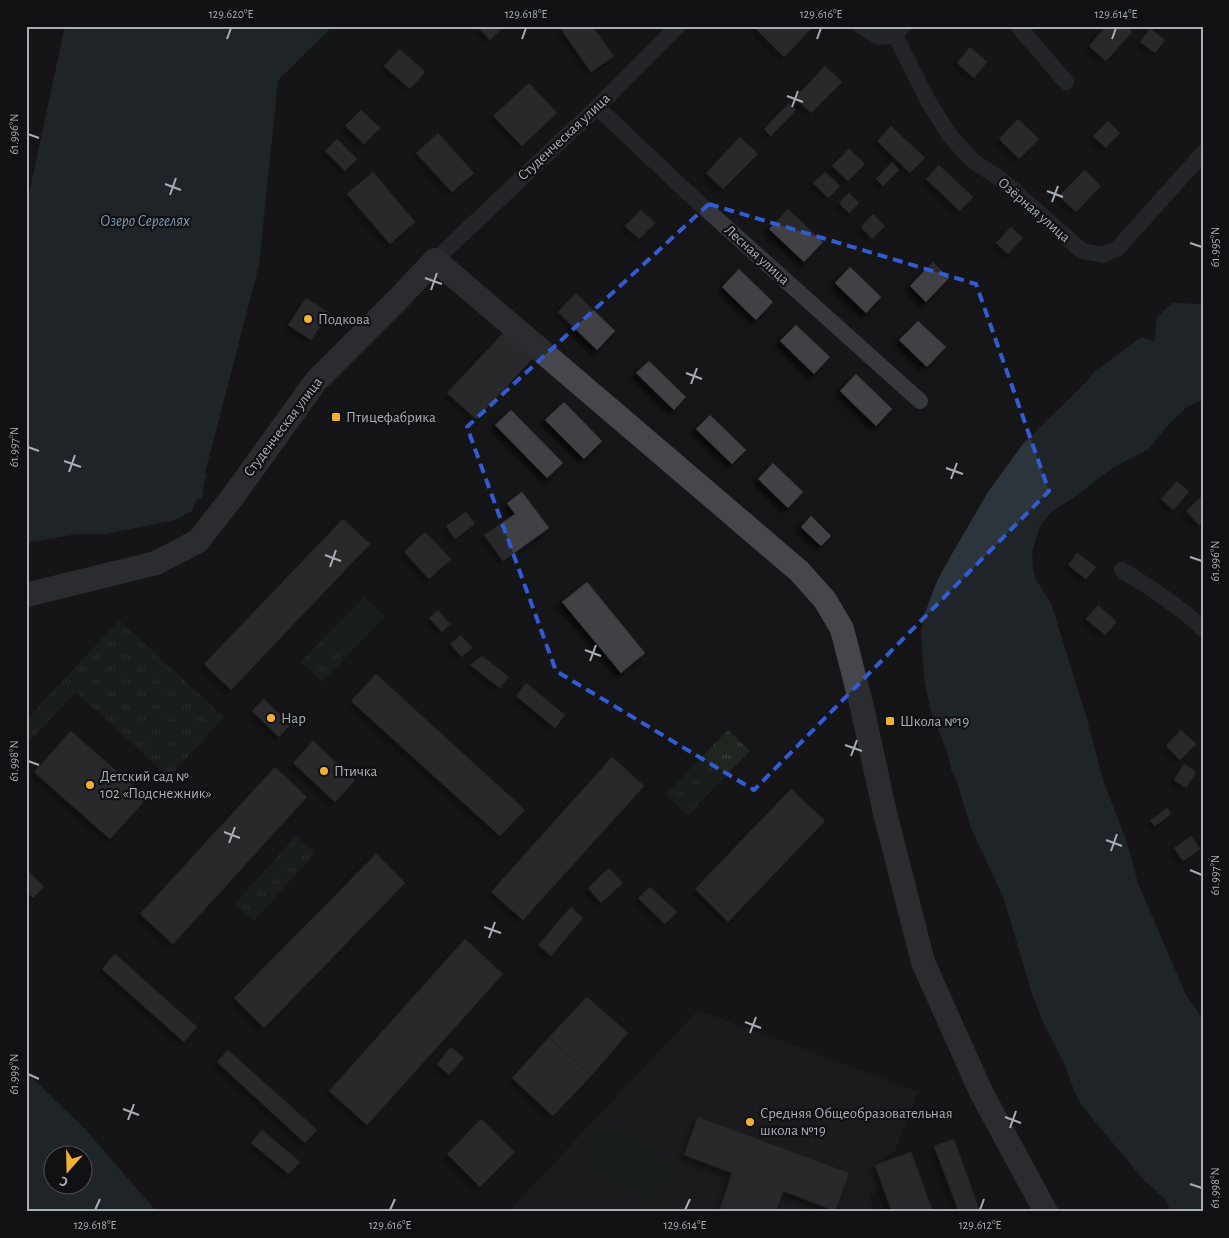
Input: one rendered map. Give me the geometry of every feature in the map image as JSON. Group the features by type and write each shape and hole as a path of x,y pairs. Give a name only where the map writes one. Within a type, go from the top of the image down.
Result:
{"street":[{"name":"Студенческая улица","path":"26,595 156,563 198,541 234,495 316,381 435,260 597,107 678,26"},
{"path":"861,26 879,37 899,30"},
{"path":"1018,26 1066,82"},
{"name":"Озёрная улица","path":"899,30 927,99 950,136 972,160 1003,182 1082,251 1103,255 1118,248 1203,153"},
{"name":"Лесная улица","path":"597,107 694,199 920,401"},
{"path":"435,260 799,571 825,600 842,629 923,962 980,1092 1046,1212"},
{"path":"1122,570 1185,611 1203,629"}],"highlighted area":[{"path":"709,204 976,284 1049,491 754,790 556,671 467,427"}],"shaded area":[{"name":"Средняя Общеобразовательная школа №19","path":"698,1010 918,1092 895,1151 875,1163 881,1190 869,1195 873,1212 508,1212"}],"green space":[{"path":"365,596 385,616 352,651 331,630"},
{"path":"119,620 224,717 169,777 76,692 26,745 26,720"},
{"path":"331,630 352,651 322,682 301,662"},
{"path":"728,730 750,751 688,815 666,794"},
{"path":"296,836 315,853 254,921 235,903"},
{"path":"602,1121 680,1168 657,1207 579,1160"}],"water":[{"name":"Озеро Сергелях","path":"65,26 333,26 278,80 259,265 205,473 207,474 202,499 197,499 192,511 175,520 105,534 78,534 26,543 26,208"},
{"path":"1172,303 1203,304 1203,399 1187,407 1166,427 1149,449 1112,468 1050,513 1040,526 1032,552 1036,580 1051,603 1086,716 1103,780 1126,840 1138,883 1185,993 1203,1020 1203,1212 1171,1212 1166,1200 1143,1179 1083,1107 1075,1093 1065,1065 1043,1022 1032,994 1004,899 971,828 957,782 951,769 947,751 931,712 924,679 921,631 925,613 945,566 988,492 1023,444 1096,370 1142,337 1154,342 1157,317"},
{"path":"26,1072 85,1129 157,1212 26,1212"}],"building":[{"path":"481,26 505,26 490,40 478,28"},
{"path":"559,26 592,26 614,56 591,72"},
{"path":"759,26 810,26 812,28 784,57 756,29"},
{"path":"1106,26 1125,26 1132,32 1106,61 1089,46"},
{"path":"1150,29 1165,40 1155,53 1140,42"},
{"path":"970,47 987,62 974,78 957,63"},
{"path":"400,49 425,72 410,89 384,66"},
{"path":"825,66 842,82 811,113 795,98"},
{"path":"529,83 557,113 522,146 493,116"},
{"path":"789,103 796,110 771,136 764,129"},
{"path":"361,110 380,128 364,144 345,126"},
{"path":"1018,119 1039,139 1019,159 999,139"},
{"path":"1108,121 1120,133 1106,148 1093,136"},
{"path":"891,126 925,158 910,173 877,141"},
{"path":"438,133 474,173 452,192 416,153"},
{"path":"740,137 758,154 723,189 706,173"},
{"path":"337,139 357,159 345,171 325,151"},
{"path":"849,149 865,164 848,181 832,166"},
{"path":"892,162 899,170 883,186 876,179"},
{"path":"939,165 973,197 960,211 926,179"},
{"path":"1085,170 1101,186 1076,212 1059,196"},
{"path":"373,172 415,222 390,244 347,194"},
{"path":"825,172 840,186 828,198 813,183"},
{"path":"849,193 859,203 849,213 839,203"},
{"path":"788,209 823,242 804,262 769,229"},
{"path":"641,210 655,223 639,239 625,226"},
{"path":"873,214 885,226 872,239 861,227"},
{"path":"1011,227 1023,238 1008,254 996,243"},
{"path":"933,262 949,278 926,302 910,286"},
{"path":"850,267 881,297 866,313 835,283"},
{"path":"739,269 773,302 756,320 722,287"},
{"path":"576,293 615,331 597,350 558,312"},
{"name":"Подкова","path":"306,298 329,313 311,340 288,325"},
{"path":"918,321 946,347 927,367 899,340"},
{"path":"796,325 830,357 814,374 780,341"},
{"path":"508,328 536,355 476,419 447,393"},
{"path":"649,361 686,397 674,410 636,373"},
{"path":"856,374 892,409 876,426 840,391"},
{"path":"564,402 602,441 584,459 545,420"},
{"path":"511,410 563,463 547,478 495,425"},
{"path":"710,415 746,450 732,464 696,429"},
{"path":"773,463 803,492 788,508 758,479"},
{"path":"1177,481 1189,492 1173,510 1161,499"},
{"path":"522,492 549,528 503,561 484,535 515,514 507,503"},
{"path":"1203,495 1203,522 1199,525 1186,511"},
{"path":"466,512 475,524 455,539 446,526"},
{"path":"811,516 831,536 821,546 801,527"},
{"path":"343,519 370,544 231,690 204,664"},
{"path":"425,532 451,559 429,579 404,552"},
{"path":"1077,553 1096,567 1086,579 1068,565"},
{"path":"587,582 645,653 621,673 562,602"},
{"path":"1098,605 1117,622 1105,635 1086,619"},
{"path":"438,610 450,624 442,632 429,618"},
{"path":"461,635 472,648 462,657 450,644"},
{"path":"482,656 509,677 500,688 470,665"},
{"path":"376,674 525,810 500,836 351,701"},
{"path":"526,683 565,715 555,728 516,696"},
{"name":"Нар","path":"264,699 290,725 279,737 252,711"},
{"path":"1181,730 1196,744 1180,760 1166,746"},
{"name":"Детский сад № 102 «Подснежник»","path":"71,731 147,798 110,839 34,772"},
{"name":"Птичка","path":"313,741 355,780 335,802 293,763"},
{"path":"612,757 644,786 523,920 491,892"},
{"path":"1184,764 1196,772 1186,788 1174,780"},
{"path":"275,767 307,797 173,944 140,914"},
{"path":"791,789 825,821 728,922 695,889"},
{"path":"1167,808 1171,814 1155,826 1150,821"},
{"path":"1191,836 1200,849 1183,861 1174,848"},
{"path":"376,854 405,883 264,1028 234,998"},
{"path":"609,868 623,883 601,903 588,888"},
{"path":"26,869 44,887 33,898 26,891"},
{"path":"650,887 677,912 665,924 638,898"},
{"path":"571,907 583,918 551,956 538,945"},
{"path":"465,939 503,974 367,1125 329,1091"},
{"path":"115,954 197,1027 184,1042 102,969"},
{"path":"587,997 628,1033 591,1076 549,1037"},
{"path":"549,1037 591,1076 553,1116 512,1078"},
{"path":"451,1047 464,1058 449,1075 437,1064"},
{"path":"228,1050 317,1130 305,1143 217,1062"},
{"path":"698,1117 849,1173 835,1211 783,1191 776,1212 719,1212 732,1173 684,1155"},
{"path":"481,1119 515,1152 480,1187 447,1154"},
{"path":"262,1130 300,1162 289,1174 251,1143"},
{"path":"954,1139 980,1212 959,1212 934,1146"},
{"path":"911,1152 933,1212 892,1212 875,1165"}],"place":[{"name":"Подкова","path":"308,319"},
{"name":"Птицефабрика","path":"336,417"},
{"name":"Нар","path":"271,718"},
{"name":"Школа №19","path":"890,721"},
{"name":"Птичка","path":"324,771"},
{"name":"Детский сад № 102 «Подснежник»","path":"90,785"},
{"name":"Средняя Общеобразовательная школа №19","path":"750,1122"}]}
